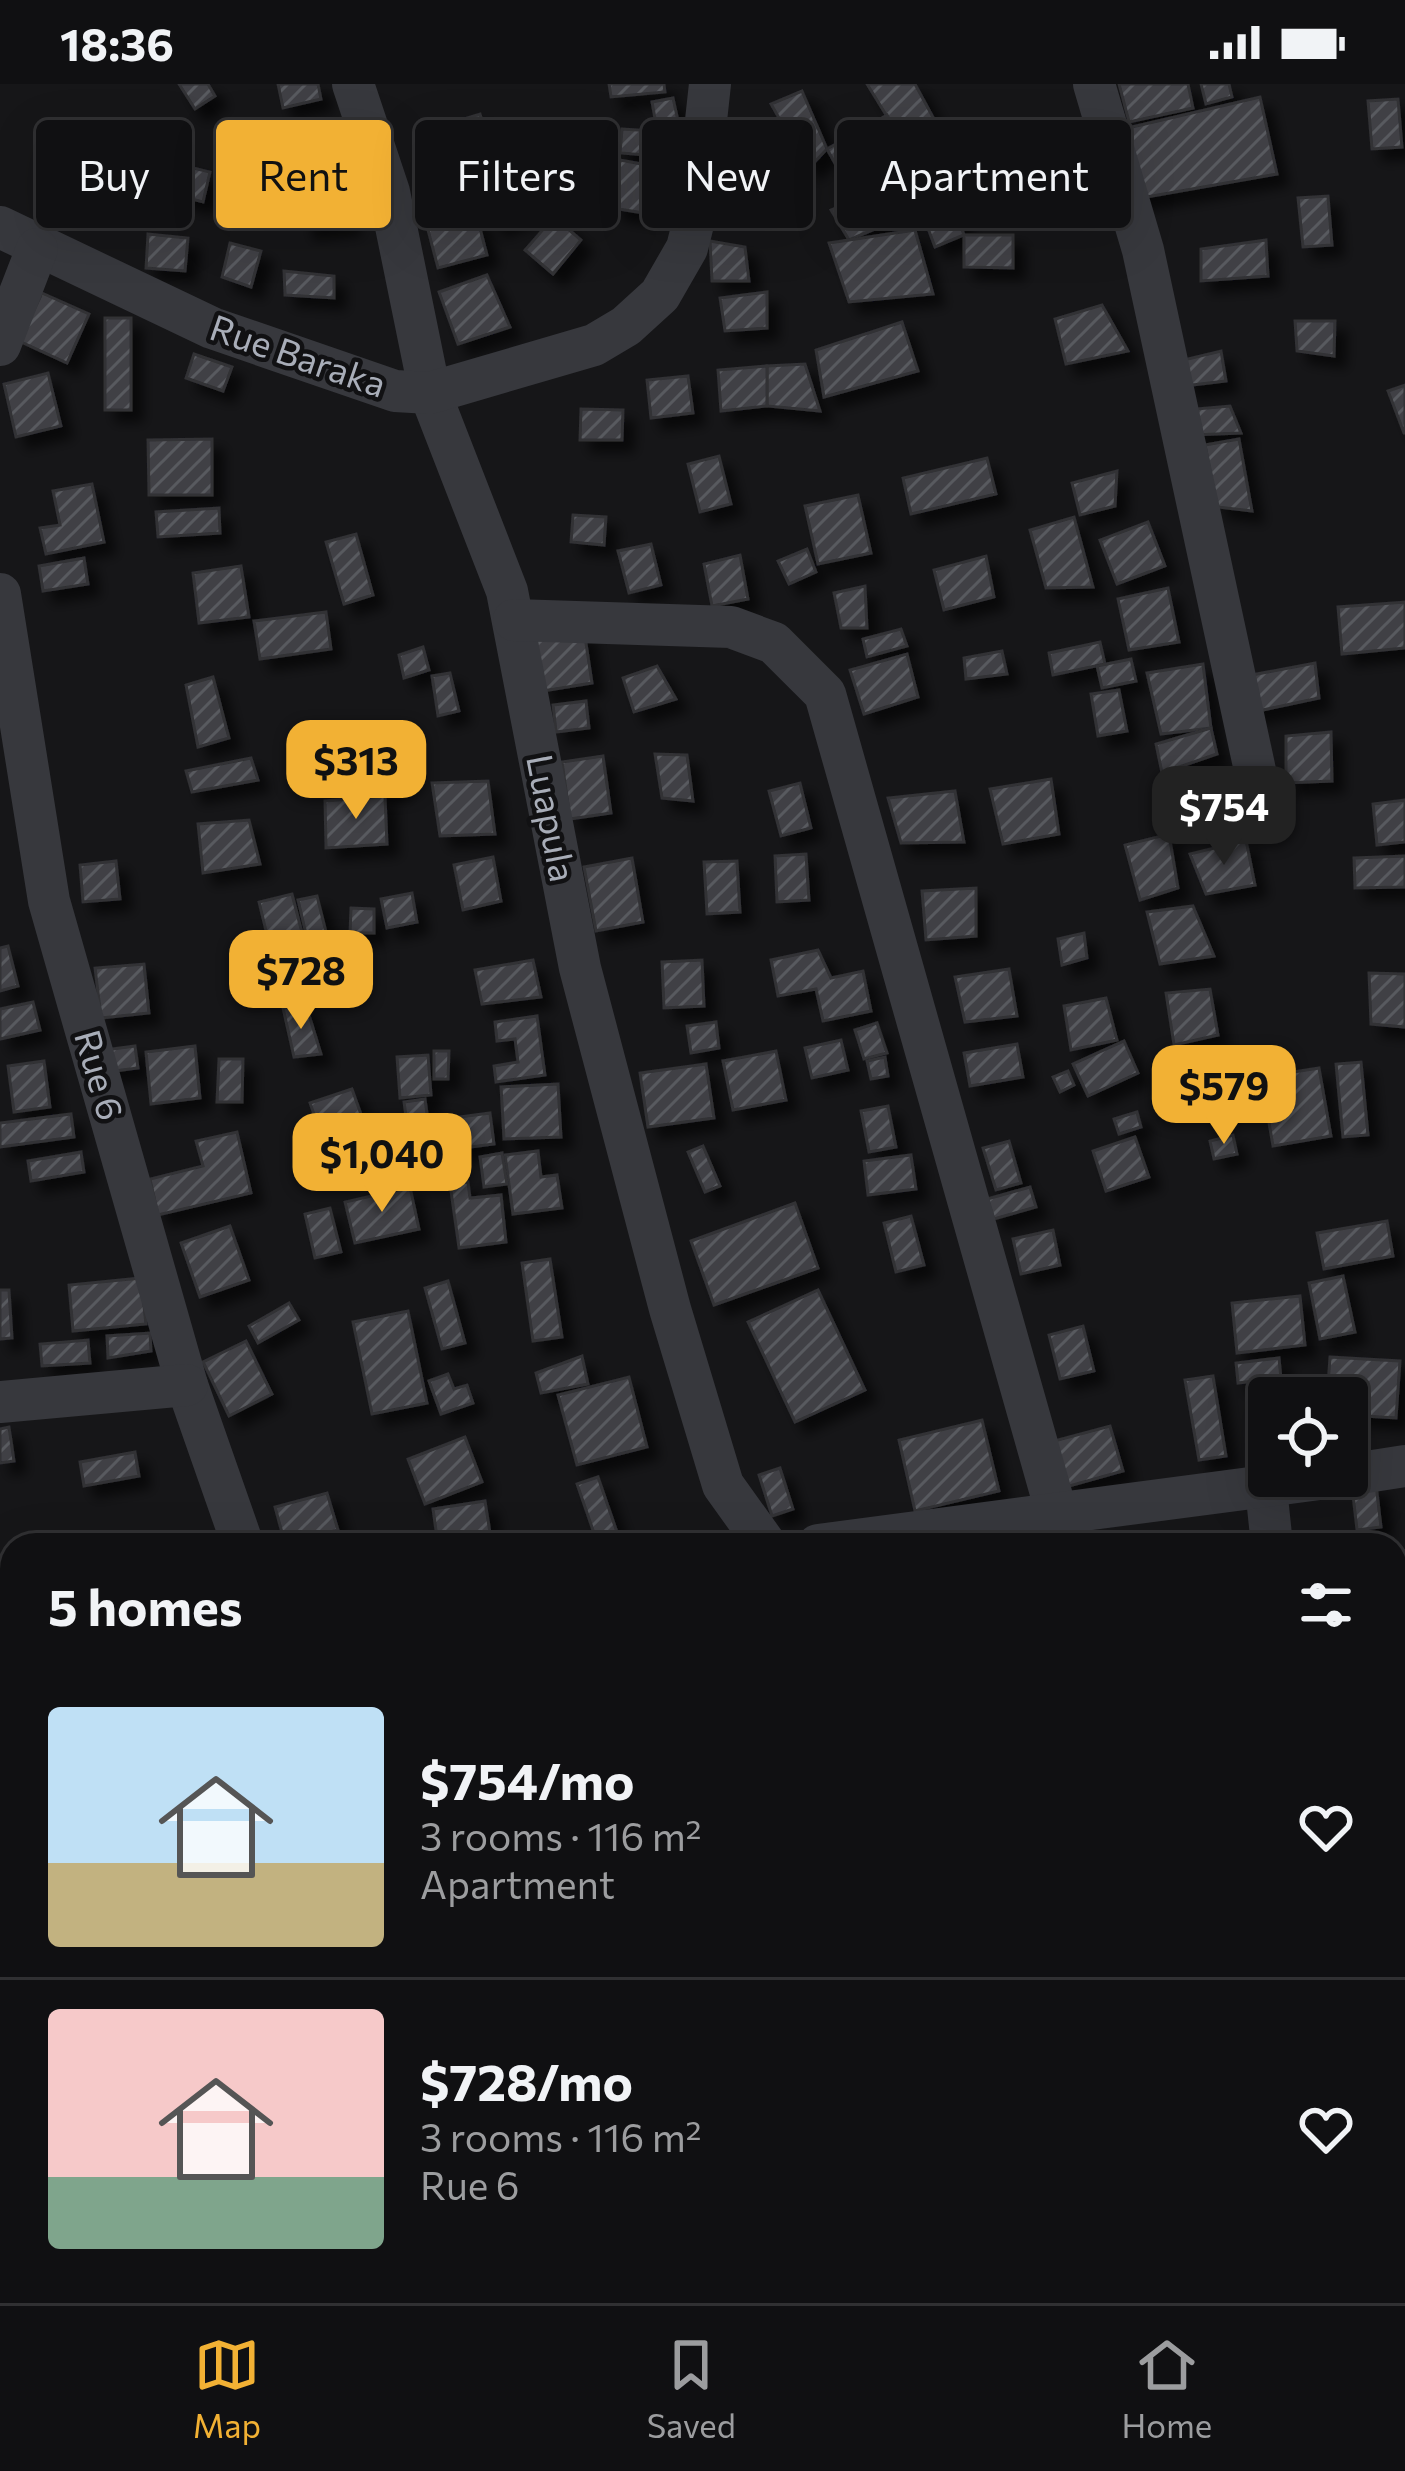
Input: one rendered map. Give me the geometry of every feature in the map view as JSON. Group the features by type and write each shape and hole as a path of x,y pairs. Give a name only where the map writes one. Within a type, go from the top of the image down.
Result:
{"street":[{"name":"Luapula","path":"353,84 388,192 430,393 514,620 580,968 670,1309 723,1485 757,1533"},
{"path":"1094,84 1133,208 1262,802"},
{"name":"Rue Baraka","path":"0,227 37,249 212,328 378,386 430,393 594,345 659,295 687,248 718,88"},
{"path":"0,345 37,249"},
{"name":"Rue 6","path":"0,594 49,901 187,1384 239,1533"},
{"path":"514,620 731,627 774,643 825,694 1056,1511"},
{"path":"0,1402 187,1384"},
{"path":"1368,1472 1405,1466"},
{"path":"902,1533 1056,1511 1133,1525 1248,1493"},
{"path":"1267,1497 1271,1533"}],"building":[{"path":"179,84 208,84 215,96 195,109"},
{"path":"278,84 318,84 321,99 283,108"},
{"path":"609,84 664,84 665,92 611,97"},
{"path":"867,84 915,84 934,119 931,120 889,120"},
{"path":"1119,84 1188,84 1193,108 1128,120"},
{"path":"1201,84 1229,84 1232,97 1206,104"},
{"path":"802,91 827,149 813,164 813,120 780,120 771,104"},
{"path":"1260,97 1277,174 1131,200 1131,127"},
{"path":"673,98 678,120 655,120 652,102"},
{"path":"1398,99 1402,147 1372,149 1368,101"},
{"path":"622,129 642,130 642,155 620,153"},
{"path":"837,143 837,167 827,149"},
{"path":"620,160 642,164 642,213 618,209"},
{"path":"192,168 210,172 203,202 192,199"},
{"path":"1328,196 1332,245 1303,247 1298,198"},
{"path":"480,228 487,255 438,268 428,230"},
{"path":"544,228 567,228 581,240 553,274 525,250"},
{"path":"842,228 877,228 849,240"},
{"path":"928,228 961,228 964,235 935,247"},
{"path":"915,230 933,294 849,302 829,243"},
{"path":"148,234 188,238 185,271 146,268"},
{"path":"964,235 1013,235 1013,268 964,267"},
{"path":"1266,240 1268,276 1201,281 1201,249"},
{"path":"710,241 745,247 749,281 712,281"},
{"path":"230,243 261,251 251,287 222,277"},
{"path":"284,271 334,276 334,298 285,295"},
{"path":"487,275 510,327 458,344 439,292"},
{"path":"767,292 767,328 725,331 720,298"},
{"path":"42,293 89,314 67,363 19,341"},
{"path":"1102,305 1128,351 1066,364 1055,319"},
{"path":"105,318 131,318 131,410 105,410"},
{"path":"1295,321 1335,321 1334,356 1297,351"},
{"path":"902,322 918,371 824,397 816,350"},
{"path":"1221,351 1226,381 1184,386 1179,361"},
{"path":"194,354 232,367 223,391 186,378"},
{"path":"805,364 820,411 767,406 767,366"},
{"path":"767,366 767,406 721,411 718,370"},
{"path":"48,373 61,426 16,437 4,384"},
{"path":"688,376 693,413 651,418 647,380"},
{"path":"1405,385 1405,433 1404,433 1388,391"},
{"path":"1230,406 1241,433 1193,435 1184,410"},
{"path":"581,409 623,410 622,440 580,440"},
{"path":"212,439 212,495 149,495 148,440"},
{"path":"1239,439 1252,511 1217,507 1205,445"},
{"path":"719,456 731,504 700,512 688,464"},
{"path":"987,458 996,494 911,514 903,478"},
{"path":"1117,471 1115,506 1080,515 1072,483"},
{"path":"92,484 104,542 46,554 40,528 60,525 53,491"},
{"path":"858,495 871,553 818,564 805,506"},
{"path":"219,508 220,533 158,537 156,512"},
{"path":"573,515 606,517 604,545 571,542"},
{"path":"1074,517 1093,587 1046,588 1030,530"},
{"path":"1148,522 1165,566 1117,584 1100,540"},
{"path":"356,534 373,595 344,604 326,542"},
{"path":"651,544 661,585 629,593 618,551"},
{"path":"807,549 816,572 789,584 778,561"},
{"path":"740,555 748,599 712,606 704,564"},
{"path":"986,556 994,597 944,610 934,570"},
{"path":"84,558 88,584 43,591 39,566"},
{"path":"241,566 249,617 199,623 193,573"},
{"path":"865,586 867,628 841,628 834,593"},
{"path":"1168,588 1179,642 1129,650 1118,599"},
{"path":"1405,602 1405,648 1342,654 1338,607"},
{"path":"326,612 331,649 260,659 254,621"},
{"path":"901,629 907,646 867,657 863,639"},
{"path":"584,630 592,683 543,691 535,638"},
{"path":"1100,642 1105,664 1053,675 1049,653"},
{"path":"423,647 429,670 404,678 399,655"},
{"path":"1002,651 1007,674 966,679 964,658"},
{"path":"907,654 918,697 864,714 850,670"},
{"path":"1131,659 1136,681 1102,688 1097,666"},
{"path":"1315,663 1319,698 1249,713 1241,677"},
{"path":"1203,664 1211,728 1161,734 1147,673"},
{"path":"657,666 676,699 634,712 623,678"},
{"path":"450,673 459,711 438,716 432,676"},
{"path":"213,677 229,738 198,747 186,685"},
{"path":"1119,690 1127,731 1098,736 1091,694"},
{"path":"586,701 589,728 556,732 553,705"},
{"path":"1211,728 1217,754 1162,773 1156,744"},
{"path":"1331,732 1332,781 1286,783 1286,736"},
{"path":"393,746 397,787 351,794 346,752"},
{"path":"655,754 687,755 693,801 662,798"},
{"path":"603,756 611,813 570,819 562,762"},
{"path":"251,758 258,780 192,792 186,771"},
{"path":"1051,779 1059,834 1003,844 990,789"},
{"path":"488,781 495,834 440,836 432,783"},
{"path":"800,783 811,828 781,836 769,791"},
{"path":"955,791 964,842 901,843 888,798"},
{"path":"385,796 387,844 326,848 325,801"},
{"path":"1405,800 1405,842 1377,845 1373,804"},
{"path":"249,820 260,864 203,873 198,824"},
{"path":"1169,834 1178,888 1140,900 1125,845"},
{"path":"1246,840 1255,885 1206,894 1190,854"},
{"path":"806,854 809,900 777,902 775,856"},
{"path":"1405,856 1405,887 1355,888 1354,858"},
{"path":"493,857 501,901 463,910 454,865"},
{"path":"632,858 643,922 596,931 584,867"},
{"path":"116,861 120,899 83,902 80,865"},
{"path":"737,861 740,912 707,914 704,862"},
{"path":"976,888 976,936 926,940 922,891"},
{"path":"412,893 417,922 387,928 381,899"},
{"path":"292,894 311,967 277,976 259,902"},
{"path":"317,896 334,964 313,964 298,900"},
{"path":"1193,906 1214,956 1160,964 1147,912"},
{"path":"351,908 374,909 374,933 350,933"},
{"path":"1084,933 1087,958 1062,965 1058,939"},
{"path":"8,946 18,986 0,991 0,948"},
{"path":"262,946 271,986 240,992 233,951"},
{"path":"818,950 831,978 863,971 871,1011 823,1021 816,989 778,996 771,960"},
{"path":"533,960 541,997 482,1004 475,970"},
{"path":"702,960 704,1006 664,1008 662,962"},
{"path":"144,964 149,1013 101,1018 95,968"},
{"path":"1009,969 1017,1016 965,1022 955,977"},
{"path":"1369,973 1405,974 1405,1027 1371,1024"},
{"path":"1210,989 1218,1035 1174,1045 1166,993"},
{"path":"1106,998 1117,1040 1071,1050 1064,1006"},
{"path":"33,1002 40,1030 0,1039 0,1009"},
{"path":"306,1005 321,1054 294,1057 283,1008"},
{"path":"537,1016 545,1075 496,1082 494,1066 518,1062 515,1039 497,1041 495,1022"},
{"path":"716,1022 719,1048 691,1053 687,1026"},
{"path":"877,1023 887,1053 864,1059 855,1030"},
{"path":"841,1040 848,1070 812,1078 805,1048"},
{"path":"1124,1041 1138,1073 1088,1096 1073,1064"},
{"path":"1017,1044 1023,1077 970,1086 964,1053"},
{"path":"135,1046 138,1068 99,1073 97,1051"},
{"path":"195,1046 200,1098 151,1104 146,1052"},
{"path":"434,1051 449,1051 448,1079 434,1079"},
{"path":"776,1051 786,1100 733,1110 723,1061"},
{"path":"428,1055 431,1095 400,1098 397,1057"},
{"path":"885,1057 888,1076 871,1079 867,1061"},
{"path":"219,1059 243,1059 242,1102 217,1102"},
{"path":"44,1061 50,1107 14,1112 8,1066"},
{"path":"1361,1062 1368,1135 1343,1137 1336,1064"},
{"path":"706,1064 714,1118 648,1127 640,1073"},
{"path":"1319,1068 1331,1136 1273,1146 1261,1077"},
{"path":"1068,1071 1074,1085 1060,1092 1053,1077"},
{"path":"558,1084 561,1137 504,1139 501,1087"},
{"path":"352,1089 367,1131 325,1146 310,1103"},
{"path":"425,1099 431,1143 410,1146 404,1102"},
{"path":"888,1106 896,1147 869,1152 861,1111"},
{"path":"1137,1112 1141,1127 1119,1134 1114,1119"},
{"path":"490,1113 494,1144 448,1150 444,1119"},
{"path":"71,1114 74,1137 0,1147 0,1123"},
{"path":"237,1132 251,1193 158,1215 150,1179 203,1166 196,1141"},
{"path":"1233,1135 1237,1154 1214,1159 1210,1141"},
{"path":"1135,1137 1149,1177 1106,1191 1093,1151"},
{"path":"1009,1141 1021,1183 996,1190 983,1148"},
{"path":"703,1146 720,1186 705,1192 688,1152"},
{"path":"538,1151 541,1177 557,1175 562,1208 513,1214 505,1155"},
{"path":"81,1152 84,1172 31,1181 28,1161"},
{"path":"502,1153 507,1184 484,1187 480,1157"},
{"path":"911,1155 916,1189 868,1195 864,1161"},
{"path":"468,1182 470,1198 501,1195 506,1242 459,1248 450,1184"},
{"path":"410,1187 419,1229 355,1243 345,1202"},
{"path":"1030,1187 1036,1207 994,1219 987,1199"},
{"path":"795,1203 818,1268 714,1305 691,1241"},
{"path":"330,1208 341,1252 315,1258 305,1214"},
{"path":"911,1216 924,1265 896,1272 884,1223"},
{"path":"1387,1221 1393,1256 1324,1269 1317,1233"},
{"path":"230,1226 249,1280 200,1297 181,1243"},
{"path":"1053,1230 1060,1265 1021,1274 1013,1239"},
{"path":"550,1259 562,1337 533,1341 522,1263"},
{"path":"1343,1276 1355,1332 1320,1339 1309,1283"},
{"path":"141,1278 146,1324 73,1331 69,1285"},
{"path":"448,1281 465,1343 442,1349 425,1288"},
{"path":"0,1290 9,1290 12,1338 0,1339"},
{"path":"818,1290 865,1390 795,1422 748,1322"},
{"path":"1300,1296 1305,1345 1237,1353 1232,1303"},
{"path":"289,1303 299,1320 258,1343 249,1326"},
{"path":"408,1311 427,1403 372,1414 353,1322"},
{"path":"1083,1326 1094,1371 1060,1379 1049,1335"},
{"path":"150,1333 151,1351 108,1358 107,1336"},
{"path":"88,1340 90,1363 42,1366 40,1344"},
{"path":"246,1341 272,1394 229,1416 203,1362"},
{"path":"582,1356 588,1384 541,1393 536,1373"},
{"path":"1330,1357 1400,1361 1396,1418 1368,1416 1368,1377 1329,1377"},
{"path":"1279,1358 1281,1377 1248,1377 1248,1382 1238,1383 1236,1363"},
{"path":"448,1374 454,1389 467,1385 473,1403 441,1414 429,1381"},
{"path":"1213,1376 1226,1456 1199,1460 1185,1380"},
{"path":"629,1377 647,1447 577,1465 558,1395"},
{"path":"982,1420 999,1491 915,1511 899,1440"},
{"path":"1110,1426 1123,1471 1066,1487 1054,1441"},
{"path":"9,1427 14,1461 0,1463 0,1429"},
{"path":"465,1437 482,1482 425,1504 408,1459"},
{"path":"135,1452 139,1476 84,1486 80,1462"},
{"path":"780,1468 793,1509 772,1516 759,1475"},
{"path":"598,1477 617,1532 594,1533 577,1484"},
{"path":"1376,1484 1381,1527 1357,1530 1353,1497 1368,1497 1368,1485"},
{"path":"327,1493 338,1530 282,1533 275,1507"},
{"path":"485,1501 490,1533 436,1533 433,1509"}]}
